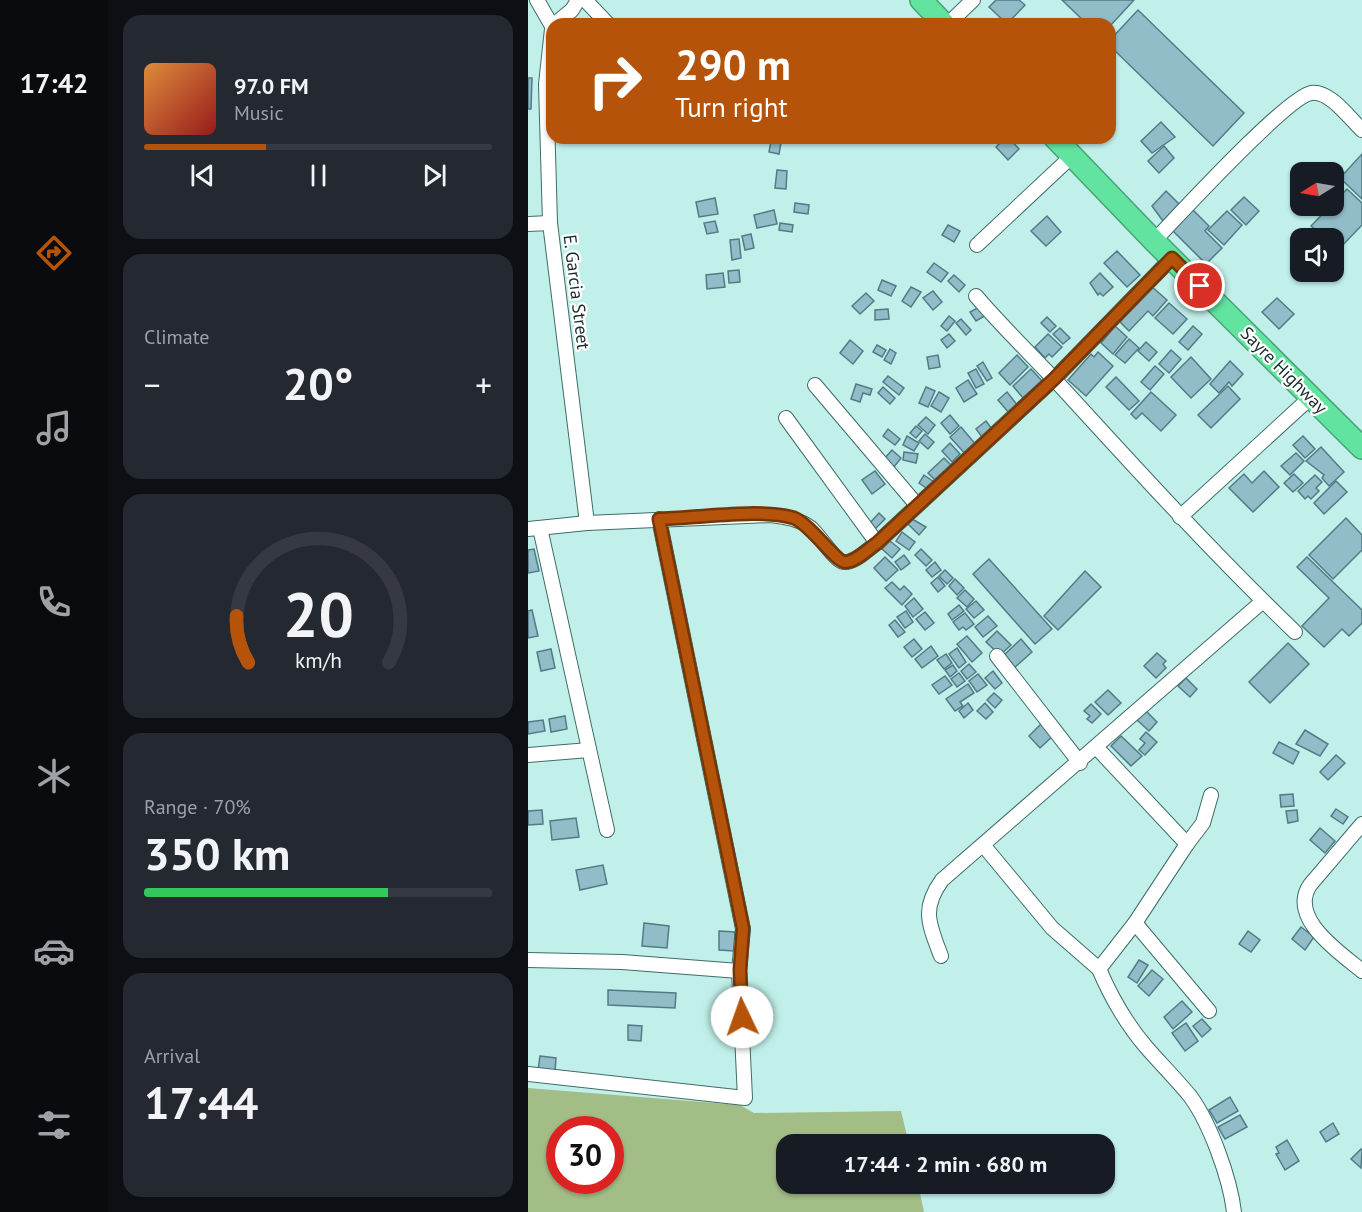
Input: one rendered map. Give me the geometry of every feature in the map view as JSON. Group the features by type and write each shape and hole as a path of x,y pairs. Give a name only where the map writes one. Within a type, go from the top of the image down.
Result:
{"highway":[{"path":"921,0 940,18"},
{"name":"Sayre Highway","path":"1061,144 1154,241 1362,448"}],"street":[{"path":"537,0 548,18"},
{"path":"562,18 572,10 578,0"},
{"path":"585,0 603,18"},
{"path":"953,18 973,0"},
{"path":"1154,241 1268,125 1302,98 1312,93 1322,94 1362,130"},
{"name":"E. Garcia Street","path":"548,144 550,223 587,523"},
{"path":"977,245 1072,156"},
{"path":"528,224 550,223"},
{"path":"607,830 534,529 587,523 758,515 794,519 812,528 838,560 846,562 877,543 916,504 1054,379 1172,258"},
{"path":"976,296 1004,329 1054,379 1180,517 1295,632"},
{"path":"815,385 916,504"},
{"path":"1180,517 1311,397"},
{"path":"786,418 877,543"},
{"path":"528,1074 745,1098 740,970 743,928 659,519"},
{"path":"941,956 928,914 931,896 942,880 1080,763 1263,602"},
{"path":"997,656 1080,763"},
{"path":"1097,748 1187,844"},
{"path":"528,755 589,750"},
{"path":"1099,969 1135,923 1203,823 1211,795"},
{"path":"1362,824 1310,885 1304,895 1303,905 1320,933 1362,971"},
{"path":"984,846 1052,928 1099,969 1128,1023 1191,1098 1216,1150 1234,1212"},
{"path":"1135,923 1209,1011"},
{"path":"528,960 612,962 740,970"}],"green space":[{"path":"528,1088 740,1105 754,1113 901,1111 907,1134 776,1134 776,1194 920,1194 924,1212 528,1212"}],"building":[{"path":"996,0 1019,0 1025,5 1013,18 1001,18 989,7"},
{"path":"1062,0 1134,0 1116,20 1081,18"},
{"path":"1138,10 1244,113 1213,146 1116,52 1116,34"},
{"path":"528,78 532,78 531,109 528,109"},
{"path":"1161,122 1175,137 1152,153 1141,141"},
{"path":"770,144 781,144 779,154 769,152"},
{"path":"999,144 1014,144 1019,149 1008,160 996,147"},
{"path":"1164,146 1174,158 1159,173 1148,161"},
{"path":"1362,154 1362,199 1344,182 1344,174"},
{"path":"777,170 787,171 786,189 775,188"},
{"path":"1347,189 1362,203 1362,225 1344,244 1344,228 1313,228 1311,226 1321,216 1344,216 1344,192"},
{"path":"1166,191 1179,204 1163,221 1152,206"},
{"path":"1244,197 1259,211 1246,225 1231,210"},
{"path":"715,198 718,214 699,217 696,202"},
{"path":"795,203 809,205 808,214 794,212"},
{"path":"1191,208 1209,226 1205,231 1222,248 1206,264 1171,229"},
{"path":"774,210 777,224 757,228 754,215"},
{"path":"1227,211 1242,225 1224,245 1208,230"},
{"path":"1047,216 1061,232 1046,246 1031,231"},
{"path":"715,221 718,232 707,234 704,223"},
{"path":"780,223 793,225 792,232 779,230"},
{"path":"948,225 960,231 954,242 942,235"},
{"path":"751,234 754,248 745,250 742,236"},
{"path":"739,239 741,258 732,260 730,240"},
{"path":"1117,251 1140,275 1127,287 1104,263"},
{"path":"934,263 948,273 941,282 927,272"},
{"path":"739,270 740,282 729,283 728,271"},
{"path":"723,273 725,287 707,289 706,275"},
{"path":"1100,273 1113,287 1103,296 1100,293 1098,295 1090,283"},
{"path":"954,275 965,285 959,292 948,281"},
{"path":"882,280 896,286 891,296 878,290"},
{"path":"1151,286 1167,300 1153,316 1148,311 1129,331 1120,322"},
{"path":"911,287 921,292 911,307 902,301"},
{"path":"933,291 942,302 933,310 923,298"},
{"path":"866,293 874,301 860,314 852,306"},
{"path":"1277,298 1294,314 1279,329 1262,312"},
{"path":"1169,303 1187,319 1173,334 1155,318"},
{"path":"983,305 988,314 976,321 970,312"},
{"path":"888,309 889,319 875,320 875,310"},
{"path":"949,316 955,321 947,331 941,326"},
{"path":"1047,317 1056,326 1050,332 1041,323"},
{"path":"961,319 971,330 966,335 956,323"},
{"path":"1115,326 1127,337 1113,354 1101,343"},
{"path":"1193,326 1202,334 1188,350 1179,342"},
{"path":"1060,328 1070,338 1063,344 1053,334"},
{"path":"949,334 955,341 947,348 941,340"},
{"path":"1048,334 1062,347 1052,357 1049,354 1045,358 1035,347"},
{"path":"1129,339 1139,348 1125,363 1115,355"},
{"path":"850,340 863,351 853,364 840,353"},
{"path":"1146,342 1157,352 1149,361 1138,351"},
{"path":"877,345 886,350 882,357 873,352"},
{"path":"890,349 896,353 891,364 884,360"},
{"path":"1171,350 1181,359 1169,373 1159,364"},
{"path":"1098,352 1113,366 1086,396 1068,380 1091,354 1094,357"},
{"path":"938,355 940,367 929,369 927,357"},
{"path":"1017,355 1028,367 1010,385 999,373"},
{"path":"1191,357 1211,379 1191,398 1171,377"},
{"path":"1230,361 1243,374 1232,386 1229,382 1219,393 1210,384"},
{"path":"983,362 992,378 987,381 977,366"},
{"path":"1155,366 1164,374 1150,390 1141,382"},
{"path":"976,369 984,384 976,388 968,373"},
{"path":"1031,369 1042,381 1023,398 1013,386"},
{"path":"888,376 904,388 899,395 883,382"},
{"path":"1116,377 1139,401 1129,410 1106,387"},
{"path":"968,380 977,394 964,402 956,388"},
{"path":"856,384 872,389 870,395 863,393 860,402 851,399"},
{"path":"1228,386 1240,399 1211,428 1198,415"},
{"path":"883,387 895,398 890,404 878,393"},
{"path":"926,387 935,391 928,407 919,403"},
{"path":"939,392 949,398 941,412 931,406"},
{"path":"1007,392 1018,406 1009,413 998,400"},
{"path":"1151,392 1176,415 1161,431 1142,413 1136,419 1131,414"},
{"path":"950,415 959,426 950,434 941,423"},
{"path":"926,417 935,425 928,434 918,425"},
{"path":"986,421 992,429 982,437 976,429"},
{"path":"916,426 922,431 916,438 910,433"},
{"path":"961,427 977,446 967,456 950,437"},
{"path":"888,429 900,439 895,445 883,436"},
{"path":"925,434 934,442 928,449 919,441"},
{"path":"907,436 919,443 914,451 903,445"},
{"path":"1303,436 1315,449 1305,458 1293,445"},
{"path":"950,443 960,454 952,462 942,451"},
{"path":"1321,447 1344,472 1329,486 1322,478 1324,475 1306,461"},
{"path":"892,450 901,458 894,467 884,459"},
{"path":"904,452 918,454 916,463 903,460"},
{"path":"1296,453 1304,461 1290,475 1281,466"},
{"path":"944,458 953,467 937,482 928,473"},
{"path":"875,471 885,484 872,494 862,480"},
{"path":"1264,471 1279,487 1253,512 1229,488 1244,474 1252,483"},
{"path":"1294,474 1303,483 1293,492 1284,483"},
{"path":"924,475 934,482 929,490 919,483"},
{"path":"1315,475 1322,482 1316,488 1319,491 1311,499 1308,496 1305,499 1298,491"},
{"path":"1336,481 1347,492 1324,514 1314,503"},
{"path":"879,513 885,519 874,530 868,525"},
{"path":"1346,518 1362,535 1362,550 1333,579 1309,555"},
{"path":"912,519 926,527 919,535 908,524"},
{"path":"902,532 915,542 909,550 896,541"},
{"path":"890,541 900,549 892,558 882,549"},
{"path":"534,549 539,571 528,573 528,550"},
{"path":"921,549 932,560 926,566 915,555"},
{"path":"904,555 910,563 901,570 895,562"},
{"path":"885,557 898,570 886,581 874,568"},
{"path":"1307,557 1362,610 1362,623 1349,636 1342,629 1324,647 1302,626 1329,598 1297,567"},
{"path":"989,559 1052,629 1035,644 973,574"},
{"path":"935,562 941,570 932,577 926,570"},
{"path":"945,570 953,578 947,584 939,576"},
{"path":"1085,571 1101,587 1058,630 1044,616"},
{"path":"938,577 945,586 938,592 931,583"},
{"path":"955,579 964,588 957,595 949,586"},
{"path":"892,582 900,590 904,586 912,594 902,605 885,588"},
{"path":"965,590 974,599 967,607 957,598"},
{"path":"914,598 923,609 913,617 905,606"},
{"path":"976,601 984,610 974,618 966,609"},
{"path":"959,605 964,611 952,620 948,614"},
{"path":"532,610 538,636 528,638 528,611"},
{"path":"906,611 913,622 905,628 897,617"},
{"path":"925,612 934,623 925,630 916,619"},
{"path":"965,613 974,624 966,630 963,627 959,630 953,622"},
{"path":"988,616 997,626 983,637 975,627"},
{"path":"895,620 905,632 898,637 889,625"},
{"path":"997,631 1011,645 1000,655 986,642"},
{"path":"967,636 982,653 972,662 957,644"},
{"path":"914,639 922,649 912,657 904,647"},
{"path":"1021,639 1032,652 1014,668 1003,656"},
{"path":"1288,643 1309,664 1270,703 1249,682"},
{"path":"931,646 938,656 922,668 915,659"},
{"path":"957,648 966,662 959,668 949,654"},
{"path":"551,649 555,668 541,671 537,652"},
{"path":"1157,653 1166,661 1163,664 1166,668 1156,678 1144,666"},
{"path":"946,654 952,663 944,669 937,660"},
{"path":"969,664 976,672 967,679 961,671"},
{"path":"953,665 957,671 950,677 945,670"},
{"path":"993,671 1002,683 995,689 985,678"},
{"path":"959,673 965,681 957,687 951,679"},
{"path":"978,674 987,685 977,692 969,681"},
{"path":"945,676 952,685 939,694 932,685"},
{"path":"1186,678 1197,689 1190,697 1178,686"},
{"path":"968,684 974,693 960,702 963,706 955,711 946,699"},
{"path":"1108,690 1121,703 1108,715 1095,702"},
{"path":"994,693 1002,700 995,708 987,700"},
{"path":"968,703 973,710 964,718 959,711"},
{"path":"985,703 993,712 986,719 977,711"},
{"path":"1091,704 1101,714 1092,723 1087,719 1090,716 1084,711"},
{"path":"1146,711 1157,722 1149,731 1137,720"},
{"path":"565,716 567,729 551,732 549,719"},
{"path":"543,720 545,731 528,734 528,722"},
{"path":"1043,722 1055,734 1040,748 1029,736"},
{"path":"1305,730 1328,744 1320,756 1296,744"},
{"path":"1146,732 1157,742 1145,755 1139,750 1145,743 1140,739"},
{"path":"1121,736 1142,756 1131,766 1111,746"},
{"path":"1279,742 1299,752 1293,764 1273,753"},
{"path":"1336,755 1345,763 1328,780 1320,772"},
{"path":"1293,794 1294,806 1281,807 1280,795"},
{"path":"1336,809 1348,817 1343,824 1331,816"},
{"path":"542,810 543,824 528,825 528,811"},
{"path":"1297,810 1298,821 1288,823 1286,811"},
{"path":"576,818 579,837 552,840 550,821"},
{"path":"1320,828 1335,841 1325,853 1310,840"},
{"path":"603,865 607,884 580,890 576,870"},
{"path":"644,923 669,926 667,948 642,946"},
{"path":"1301,927 1314,937 1305,950 1292,939"},
{"path":"719,931 735,932 734,951 719,950"},
{"path":"1248,931 1260,940 1251,952 1239,944"},
{"path":"1139,960 1148,965 1137,983 1128,977"},
{"path":"1152,970 1163,979 1149,996 1138,986"},
{"path":"608,990 676,993 675,1008 608,1005"},
{"path":"1182,1001 1192,1012 1173,1029 1164,1017"},
{"path":"1202,1019 1211,1029 1202,1037 1193,1026"},
{"path":"1186,1023 1198,1041 1185,1051 1172,1033"},
{"path":"628,1025 642,1026 641,1041 628,1040"},
{"path":"540,1056 556,1058 555,1072 538,1070"},
{"path":"1230,1097 1238,1111 1217,1123 1209,1110"},
{"path":"1240,1115 1247,1127 1225,1139 1218,1127"},
{"path":"1333,1123 1339,1134 1326,1142 1320,1132"},
{"path":"1287,1140 1299,1161 1285,1170 1276,1154 1279,1153 1276,1147"},
{"path":"1361,1149 1362,1151 1361,1168 1351,1159"}],"route":[{"path":"742,1017 740,970 744,948 743,928 717,805 695,683 659,519 758,515 794,519 812,528 838,560 842,562 853,560 877,543 916,504 1054,379 1172,258 1200,286"}]}
